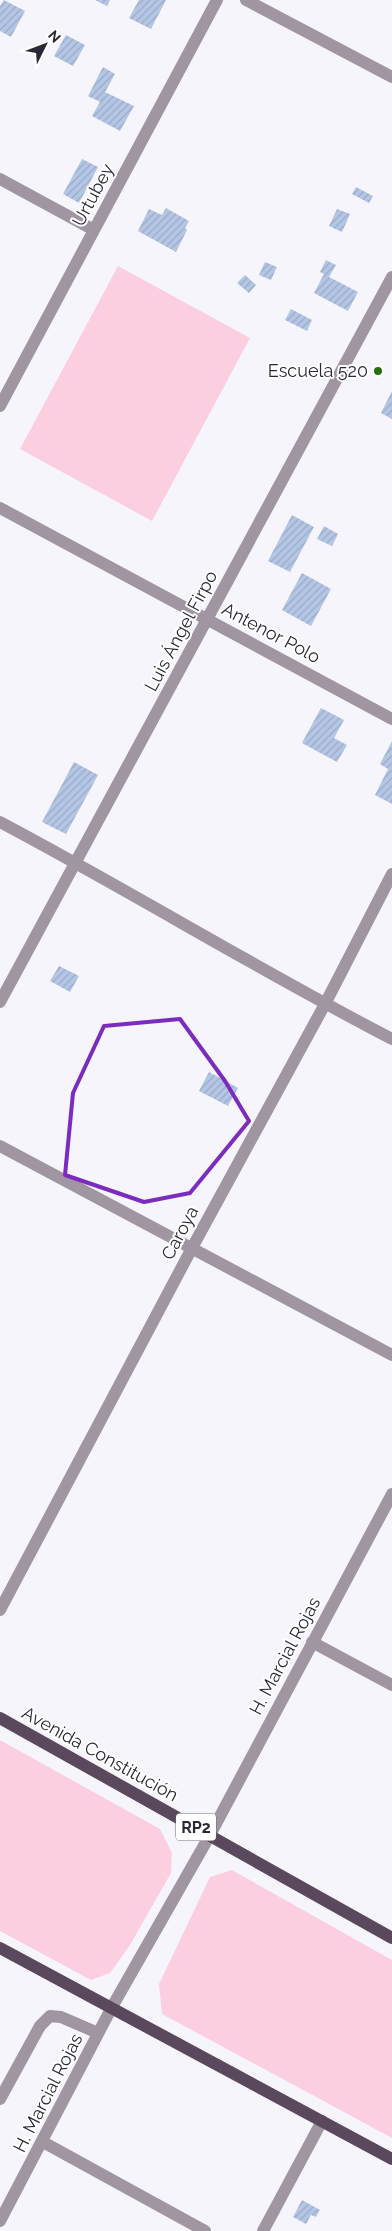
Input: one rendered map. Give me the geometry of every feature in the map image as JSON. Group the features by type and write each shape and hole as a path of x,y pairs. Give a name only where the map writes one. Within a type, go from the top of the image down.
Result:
{"main road":[{"name":"Avenida Constitución","path":"0,1718 392,1938"},
{"path":"0,1948 392,2159"}],"street":[{"name":"Urtubey","path":"0,406 217,0"},
{"path":"246,0 392,77"},
{"path":"0,179 94,230"},
{"name":"Luis Ángel Firpo","path":"0,1002 392,277"},
{"name":"Antenor Polo","path":"0,508 392,719"},
{"path":"0,822 76,862 325,1004 392,1039"},
{"name":"Caroya","path":"0,1610 192,1248 325,1004 392,874"},
{"path":"0,1146 392,1355"},
{"name":"H. Marcial Rojas","path":"0,2221 112,2007 210,1835 392,1494"},
{"path":"312,1642 392,1686"},
{"name":"H. Marcial Rojas","path":"0,2099 40,2026 50,2016 61,2017 98,2033"},
{"path":"263,2231 322,2121"},
{"path":"43,2142 205,2231"}],"highlighted area":[{"path":"180,1019 225,1081 249,1121 190,1193 144,1202 65,1175 73,1093 104,1026"}],"shaded area":[{"path":"118,266 250,338 152,521 20,449"},
{"path":"0,1740 160,1829 172,1853 171,1873 130,1945 110,1973 91,1980 0,1931"},
{"path":"232,1870 392,1960 392,2138 162,2014 159,1984 210,1877"}],"building":[{"path":"4,0 25,11 11,37 0,31 0,6"},
{"path":"95,0 110,0 107,6"},
{"path":"139,0 166,0 151,29 129,18"},
{"path":"66,35 85,45 73,66 54,56"},
{"path":"103,67 115,74 105,92 134,106 120,131 92,116 100,102 88,96"},
{"path":"82,159 98,167 79,203 63,194"},
{"path":"356,187 373,196 369,203 352,194"},
{"path":"166,208 189,221 185,228 187,230 176,252 138,231 149,209 162,215"},
{"path":"337,209 350,214 342,232 329,226"},
{"path":"326,260 336,265 329,277 358,292 348,311 314,293 324,274 320,272"},
{"path":"265,262 277,267 271,280 259,275"},
{"path":"245,275 256,285 249,293 237,283"},
{"path":"291,309 312,320 307,331 285,320"},
{"path":"392,391 392,419 381,413"},
{"path":"292,515 314,527 290,572 268,561"},
{"path":"324,526 338,534 332,546 317,539"},
{"path":"302,573 331,589 311,626 282,610"},
{"path":"321,708 344,720 334,738 347,745 337,762 302,743"},
{"path":"392,741 392,804 375,795 388,769 380,764"},
{"path":"74,762 98,775 66,834 42,822"},
{"path":"59,966 79,976 70,992 50,981"},
{"path":"209,1072 238,1088 228,1106 199,1091"},
{"path":"302,2200 320,2210 316,2217 311,2215 306,2224 293,2217"}],"place":[{"name":"Escuela 520","path":"378,371"}]}
